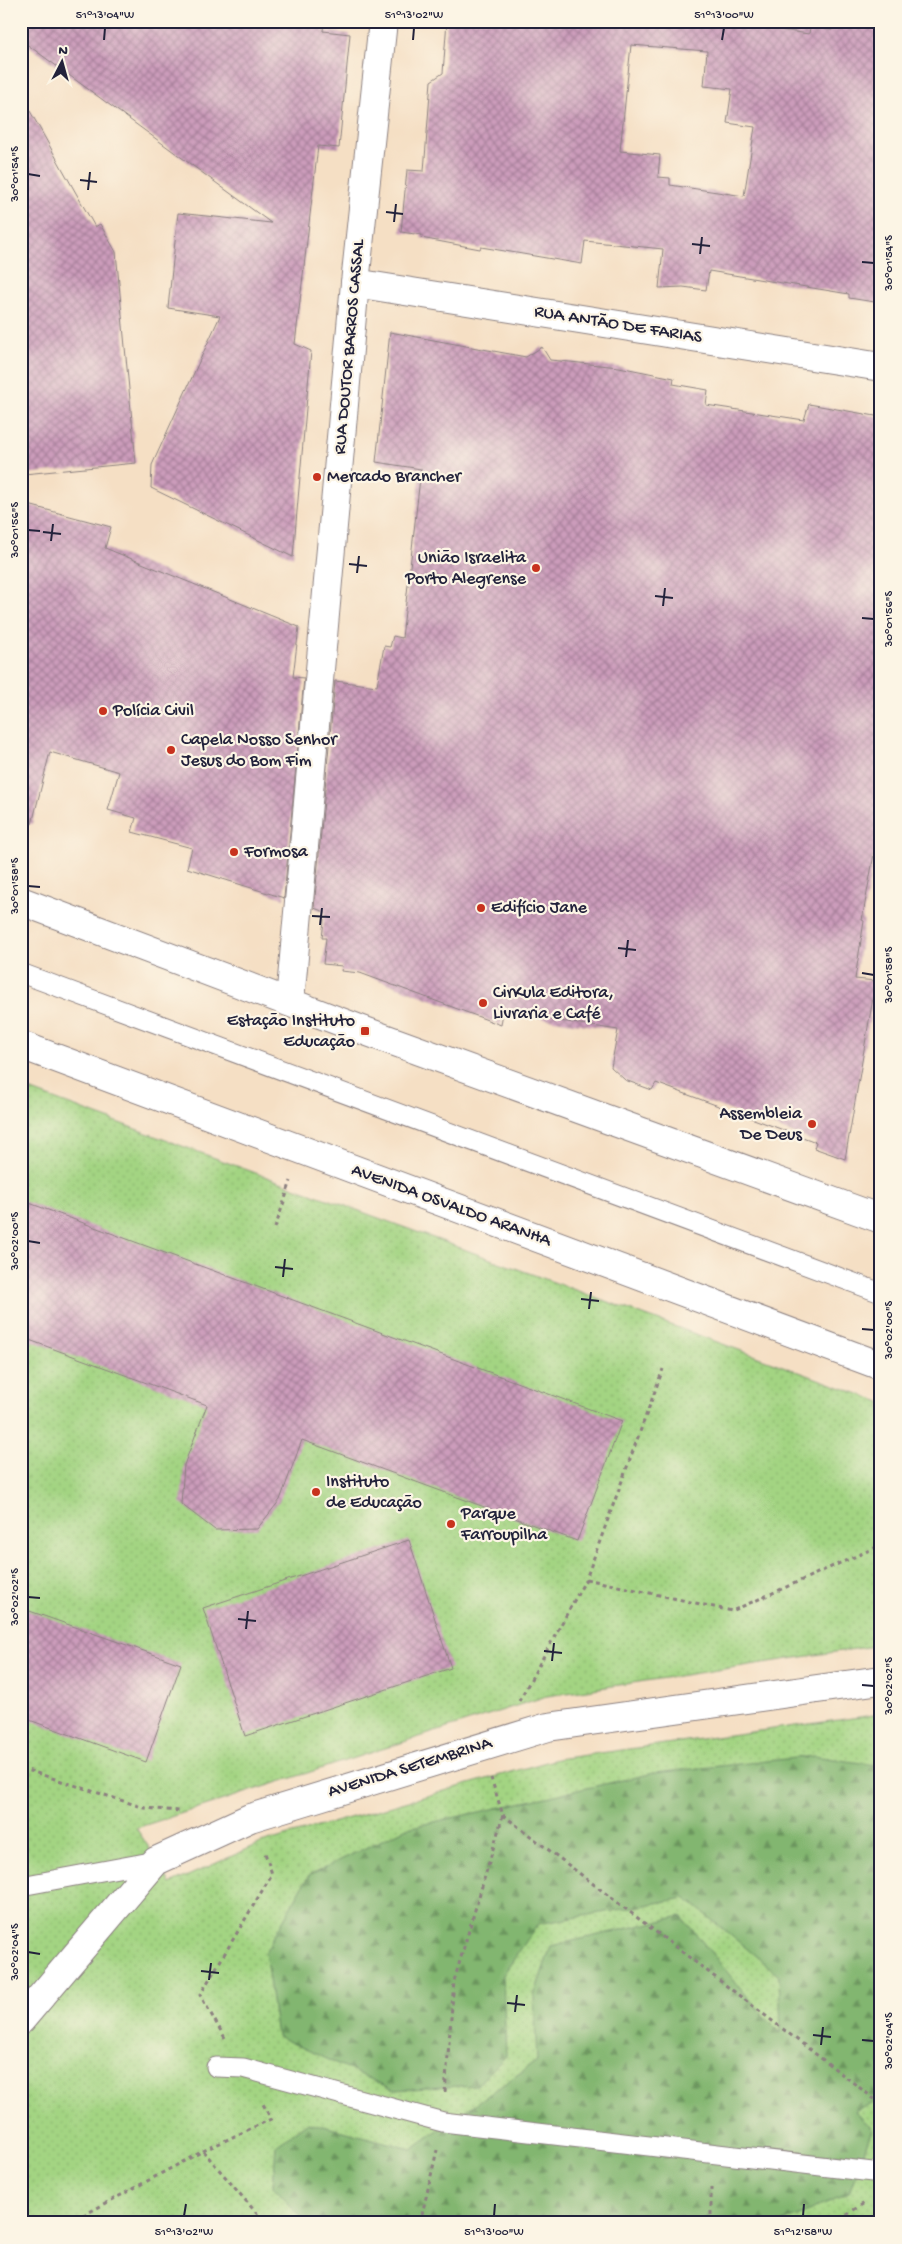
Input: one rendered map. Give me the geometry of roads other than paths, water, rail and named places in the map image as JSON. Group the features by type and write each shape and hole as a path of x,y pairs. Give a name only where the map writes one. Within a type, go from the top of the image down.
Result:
{"street":[{"name":"RUA DOUTOR BARROS CASSAL","path":"290,1001 355,283 384,21"},
{"name":"RUA ANTÃO DE FARIAS","path":"355,283 881,367"},
{"path":"21,901 290,1001 365,1031 881,1219"},
{"name":"AVENIDA OSVALDO ARANHA","path":"21,1045 881,1366"},
{"name":"AVENIDA SETEMBRINA","path":"21,2020 156,1861 250,1818 548,1726 881,1680"}],"lane":[{"path":"21,973 881,1293"},
{"path":"21,1886 156,1861"},
{"path":"216,2067 243,2068 443,2122 881,2173"}],"place":[{"name":"Mercado Brancher","path":"317,477"},
{"name":"União Israelita Porto Alegrense","path":"536,568"},
{"name":"Polícia Civil","path":"103,711"},
{"name":"Capela Nosso Senhor Jesus do Bom Fim","path":"171,750"},
{"name":"Formosa","path":"234,852"},
{"name":"Edifício Jane","path":"481,908"},
{"name":"CirKula Editora, Livraria e Café","path":"483,1003"},
{"name":"Estação Instituto Educação","path":"365,1031"},
{"name":"Assembleia De Deus","path":"812,1124"},
{"name":"Instituto de Educação","path":"316,1492"},
{"name":"Parque Farroupilha","path":"451,1524"}]}
